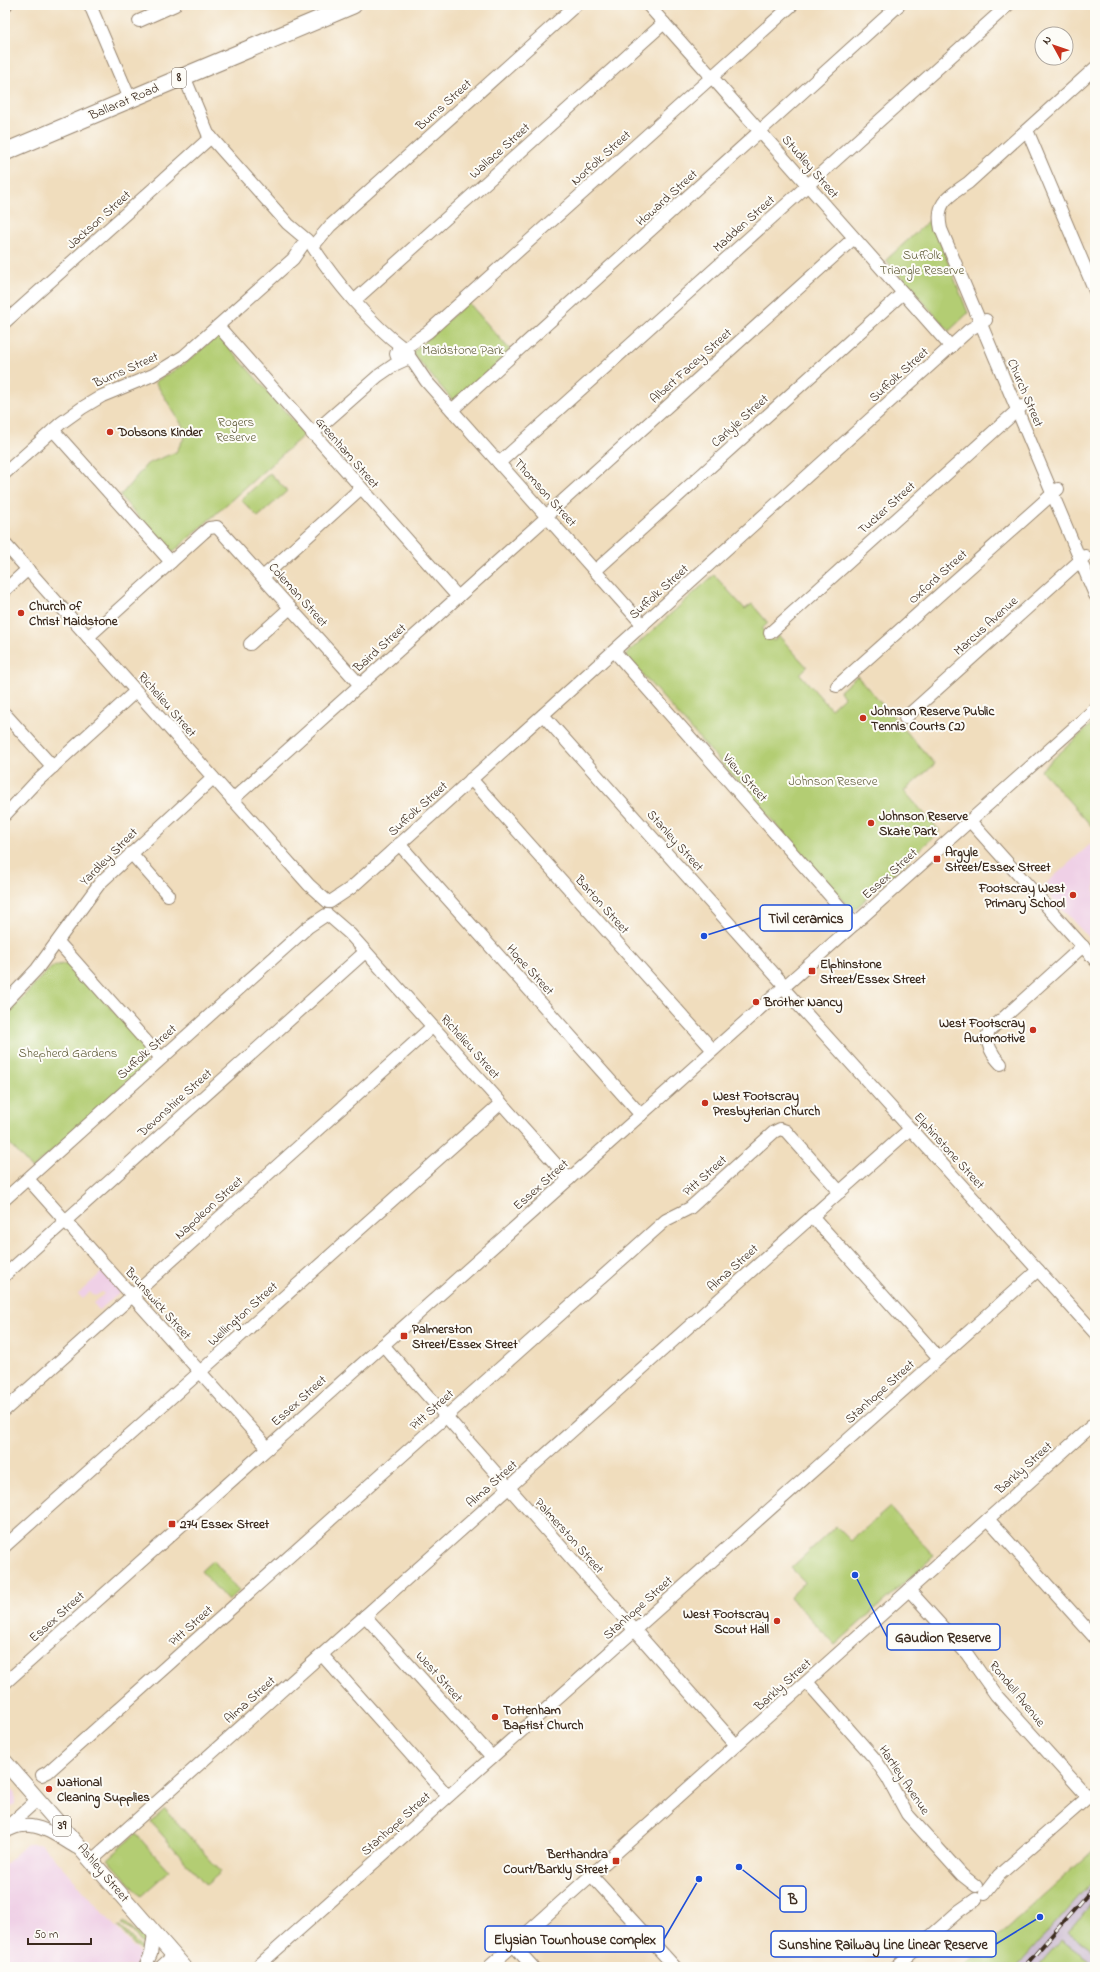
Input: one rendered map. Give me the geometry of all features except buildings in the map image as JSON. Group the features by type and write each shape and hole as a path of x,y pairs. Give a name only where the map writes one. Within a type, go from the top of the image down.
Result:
{"highway":[{"name":"Ballarat Road","path":"5,152 353,5"}],"main road":[{"name":"Ashley Street","path":"5,1762 184,1967"}],"street":[{"path":"90,5 130,99"},
{"path":"139,21 175,5"},
{"name":"Burns Street","path":"5,473 53,430 92,401 154,375 175,362 218,326 576,5"},
{"name":"Studley Street","path":"648,5 951,347"},
{"path":"774,5 782,14"},
{"name":"Norfolk Street","path":"312,434 428,332 792,5"},
{"name":"Howard Street","path":"452,410 716,172 724,162 759,130 899,5"},
{"name":"Madden Street","path":"499,463 1008,5"},
{"name":"Wallace Street","path":"355,300 664,23"},
{"path":"1095,68 1027,130 1095,291"},
{"name":"Thomson Street","path":"184,76 211,137 643,625"},
{"name":"Church Street","path":"1027,130 946,203 944,210 945,220 983,321 1083,558 1095,595"},
{"name":"Jackson Street","path":"5,322 211,137"},
{"name":"Albert Facey Street","path":"546,516 854,238"},
{"name":"Carlyle Street","path":"595,570 903,293"},
{"name":"Suffolk Street","path":"5,1200 969,330 983,321"},
{"name":"Greenham Street","path":"218,326 360,489 458,597"},
{"name":"Tucker Street","path":"770,633 1020,407"},
{"path":"53,430 171,562 88,637"},
{"path":"263,576 360,489"},
{"name":"Oxford Street","path":"837,686 1055,491"},
{"name":"Baird Street","path":"232,800 546,516"},
{"name":"Coleman Street","path":"171,562 203,533 213,527 221,529 360,685"},
{"name":"Richelieu Street","path":"5,544 309,885 365,952 569,1179"},
{"name":"Church Street","path":"1083,558 1095,576"},
{"name":"Marcus Avenue","path":"905,718 1083,558"},
{"path":"5,590 28,569"},
{"path":"250,644 290,608"},
{"name":"View Street","path":"614,651 855,924"},
{"path":"5,815 53,767 136,691"},
{"name":"Essex Street","path":"5,1683 1095,709"},
{"path":"5,714 53,767"},
{"name":"Stanley Street","path":"543,715 784,987"},
{"name":"Yardley Street","path":"5,1003 37,969 95,889 131,853 213,778"},
{"name":"Barton Street","path":"472,779 713,1050"},
{"path":"970,821 1095,960"},
{"name":"Hope Street","path":"399,844 641,1114"},
{"path":"131,853 168,895"},
{"path":"58,942 161,1058"},
{"path":"1001,1064 991,1052 987,1038 989,1031 1082,946"},
{"name":"Devonshire Street","path":"5,1275 365,952"},
{"name":"Elphinstone Street","path":"784,987 910,1129 1095,1333"},
{"name":"Napoleon Street","path":"5,1410 432,1026"},
{"name":"Wellington Street","path":"5,1546 501,1103"},
{"name":"Alma Street","path":"88,1856 322,1655 910,1129"},
{"name":"Pitt Street","path":"42,1775 59,1762 666,1220 690,1208 778,1130 783,1130 786,1132 840,1192"},
{"name":"Brunswick Street","path":"28,1179 268,1448"},
{"path":"812,1216 939,1358"},
{"name":"Stanhope Street","path":"257,1967 1038,1270"},
{"name":"Palmerston Street","path":"383,1344 736,1745"},
{"name":"Barkly Street","path":"489,1967 1095,1423"},
{"path":"988,1519 1095,1638"},
{"name":"Rondell Avenue","path":"909,1590 967,1654 996,1695 1091,1794"},
{"name":"West Street","path":"365,1616 492,1757"},
{"path":"322,1655 448,1796"},
{"name":"Hartley Avenue","path":"807,1682 874,1758 887,1777 907,1814 977,1892"},
{"path":"896,1967 959,1911 977,1892 999,1875 1091,1794"},
{"path":"5,1830 38,1799"},
{"path":"5,1830 22,1826 41,1829 88,1856"},
{"path":"591,1875 675,1967"},
{"path":"146,1967 151,1954 154,1933"},
{"path":"513,1945 533,1967"},
{"path":"161,1967 174,1955"}],"shaded area":[{"name":"Footscray West Primary School","path":"1095,840 1095,945 1042,887"},
{"path":"103,1271 121,1292 99,1310 93,1303 104,1294 102,1292 95,1296 90,1292 83,1299 78,1294"},
{"path":"5,1782 15,1793 15,1804 5,1813"},
{"path":"27,1844 42,1844 151,1967 5,1967 5,1864"},
{"path":"1095,1878 1095,1967 1017,1967 1027,1956"}],"green space":[{"name":"Suffolk Triangle Reserve","path":"931,219 968,313 949,331 886,260"},
{"name":"Maidstone Park","path":"468,302 511,351 454,402 412,353"},
{"name":"Rogers Reserve","path":"218,335 305,434 171,554 120,496 147,464 176,452 187,433 155,382 186,363"},
{"path":"270,473 287,491 258,517 241,500"},
{"name":"Johnson Reserve","path":"714,575 745,609 752,604 768,623 762,629 773,641 779,636 807,667 800,674 831,709 844,697 840,691 857,676 935,764 904,791 940,831 853,911 625,655"},
{"path":"1095,721 1095,830 1041,770"},
{"name":"Shepherd Gardens","path":"70,963 145,1046 145,1066 32,1169 5,1138 5,1017 50,969 57,965"},
{"path":"890,1507 934,1556 835,1645 790,1597 805,1582 791,1568 836,1526 851,1541"},
{"path":"213,1560 239,1591 228,1601 201,1571"},
{"path":"165,1809 221,1872 206,1885 151,1822"},
{"path":"136,1834 169,1871 141,1896 108,1859"},
{"path":"1095,1849 1095,1878 1017,1967 963,1967"},
{"path":"1095,1900 1095,1952 1068,1933"},
{"path":"124,1922 145,1939 147,1951 133,1932 122,1924"},
{"path":"120,1926 141,1948 140,1951 118,1927"},
{"path":"1061,1940 1089,1960 1083,1967 1037,1967"}],"railway":[{"path":"1024,1967 1095,1886"}],"place":[{"name":"Dobsons Kinder","path":"110,432"},
{"name":"Church of Christ Maidstone","path":"21,613"},
{"name":"Johnson Reserve Public Tennis Courts (2)","path":"863,718"},
{"name":"Johnson Reserve Skate Park","path":"871,823"},
{"name":"Argyle Street/Essex Street","path":"937,859"},
{"name":"Footscray West Primary School","path":"1073,895"},
{"name":"Tivil ceramics","path":"704,936"},
{"name":"Elphinstone Street/Essex Street","path":"812,971"},
{"name":"Brother Nancy","path":"756,1002"},
{"name":"West Footscray Automotive","path":"1033,1030"},
{"name":"West Footscray Presbyterian Church","path":"705,1103"},
{"name":"Palmerston Street/Essex Street","path":"404,1336"},
{"name":"274 Essex Street","path":"172,1524"},
{"name":"Gaudion Reserve","path":"855,1575"},
{"name":"West Footscray Scout Hall","path":"777,1621"},
{"name":"Tottenham Baptist Church","path":"495,1717"},
{"name":"National Cleaning Supplies","path":"49,1789"},
{"name":"Berthandra Court/Barkly Street","path":"616,1861"},
{"name":"B","path":"739,1867"},
{"name":"Elysian Townhouse complex","path":"699,1879"},
{"name":"Sunshine Railway Line Linear Reserve","path":"1040,1917"}]}
